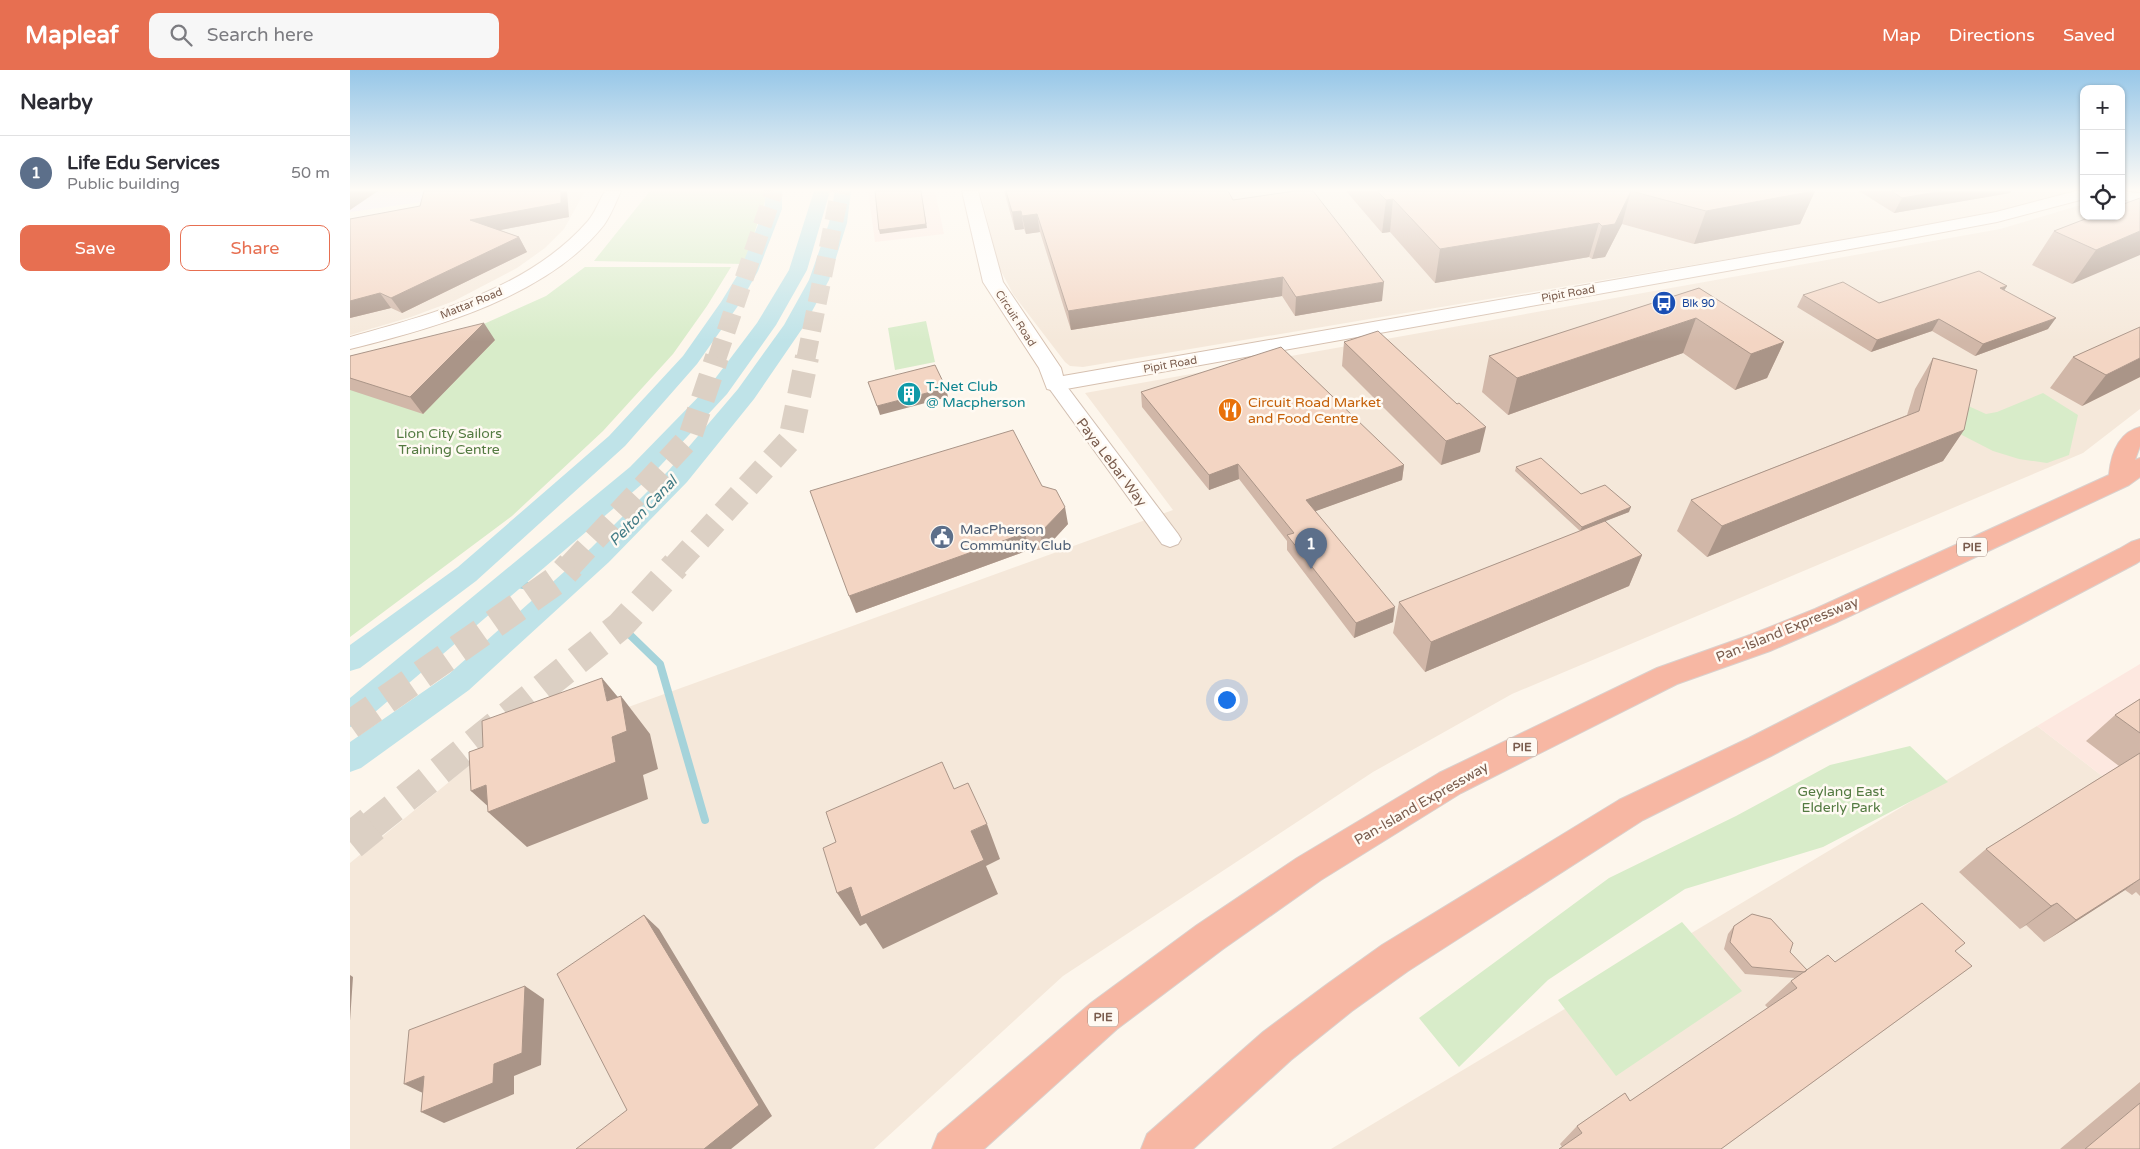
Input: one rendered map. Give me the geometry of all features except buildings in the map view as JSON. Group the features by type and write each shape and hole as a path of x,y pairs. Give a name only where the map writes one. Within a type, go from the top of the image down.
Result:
{"highway":[{"path":"2130,473 2124,452 2140,434"},
{"name":"Pan-Island Expressway","path":"953,1149 1104,1016 1210,937 1309,869 1450,783 1666,676 1760,643 1817,619 2130,473"},
{"path":"1162,1149 1277,1046 1347,992 1395,958 1631,810 1760,747 2136,551"}],"street":[{"name":"Mattar Road","path":"350,343 395,331 492,297 539,271 579,241"},
{"name":"Circuit Road","path":"983,241 993,282 1050,368 1055,384"},
{"name":"Pipit Road","path":"1055,384 1865,241"},
{"name":"Paya Lebar Way","path":"1055,384 1170,539"}],"shaded area":[{"path":"409,241 552,241 517,268 454,301 411,317 350,335 350,264"},
{"path":"993,241 1834,241 1083,367 1070,366 1065,362 1013,294 999,267"},
{"path":"1931,241 2140,241 2140,409 2083,453 1512,694 1373,772 1063,976 874,1149 350,1149 350,863 471,764 1173,510 1085,393"},
{"path":"2140,664 2140,805 2037,726"},
{"path":"2037,726 2140,805 2140,1149 1331,1149"}],"green space":[{"path":"610,241 752,241 744,264 594,261"},
{"name":"Lion City Sailors Training Centre","path":"585,267 731,267 707,306 673,354 603,431 512,516 350,637 350,366 477,327 546,296"},
{"path":"926,321 935,362 895,370 888,328"},
{"path":"2043,393 2078,415 2069,455 2047,463 2019,459 1993,451 1958,433 1964,404 1986,414 1997,412"},
{"name":"Geylang East Elderly Park","path":"1910,746 1948,782 1823,847 1685,889 1548,980 1459,1067 1419,1018 1609,878 1736,816 1830,765"},
{"path":"1682,922 1742,991 1616,1076 1558,1000"}],"waterway":[{"name":"Pelton Canal","path":"350,660 467,574 617,441 690,360 730,303 749,271 760,241"},
{"name":"Pelton Canal","path":"350,715 639,473 719,389 766,325 798,270 807,241"},
{"name":"Pelton Canal","path":"350,759 459,682 600,555 678,476 746,394 794,326 819,280 832,241"},
{"path":"508,582 558,592"},
{"path":"628,633 660,664 705,820"}],"tunnel":[{"path":"717,358 757,241"},
{"path":"806,358 830,241"},
{"path":"570,566 690,437 717,357"},
{"path":"675,566 790,440 807,357"},
{"path":"350,725 558,579 571,565"},
{"path":"371,826 620,626 676,565"},
{"path":"350,842 372,824"}],"place":[{"name":"Blk 90","path":"1664,303"},
{"name":"T-Net Club @ Macpherson","path":"909,394"},
{"name":"Circuit Road Market and Food Centre","path":"1230,410"},
{"name":"MacPherson Community Club","path":"942,537"},
{"name":"Life Edu Services","path":"1311,569"}]}
